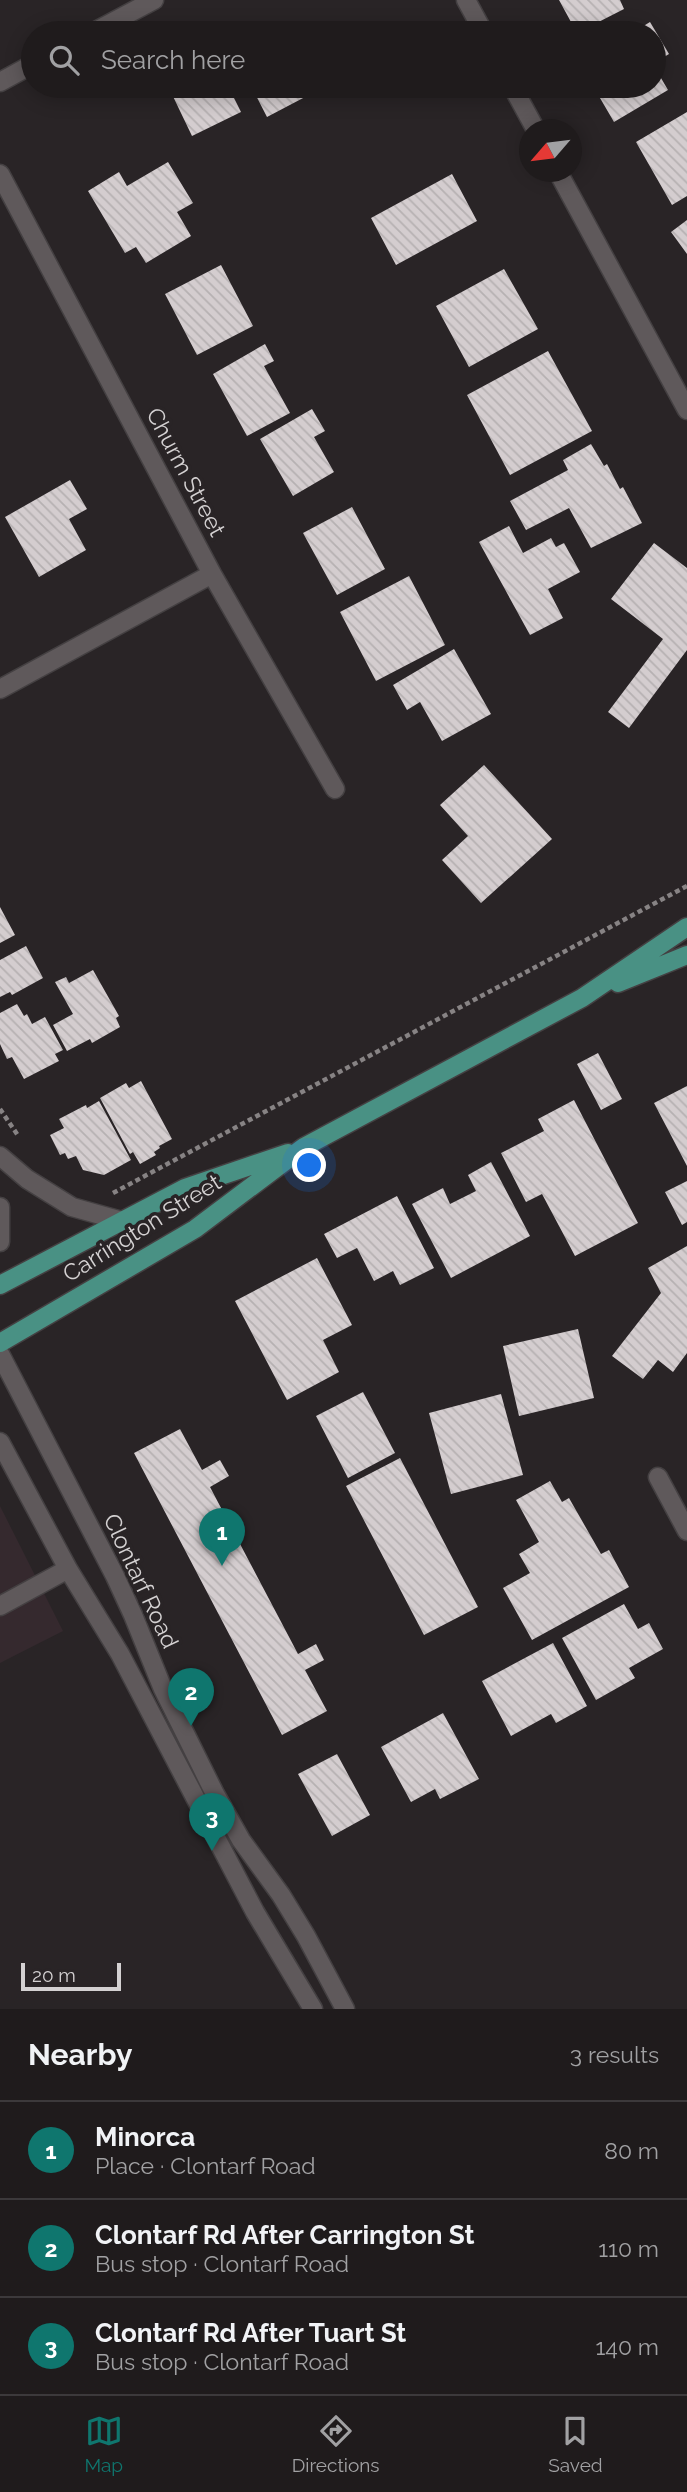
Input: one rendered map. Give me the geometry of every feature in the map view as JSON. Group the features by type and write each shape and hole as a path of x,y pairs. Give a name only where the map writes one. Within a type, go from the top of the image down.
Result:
{"main road":[{"name":"Carrington Street","path":"0,1343 195,1228 304,1147 582,998 687,928"},
{"name":"Carrington Street","path":"582,998 687,955"},
{"name":"Carrington Street","path":"0,1285 185,1188 304,1147"}],"street":[{"path":"115,21 154,0"},
{"path":"466,0 477,21"},
{"path":"0,82 21,71"},
{"path":"519,98 530,119"},
{"name":"Churm Street","path":"0,174 212,574 335,789"},
{"path":"563,182 687,410"},
{"path":"0,689 212,574"},
{"path":"0,1156 27,1179 72,1207 122,1221"},
{"path":"0,1207 0,1242"},
{"name":"Clontarf Road","path":"0,1354 115,1576 163,1689 215,1794 241,1840 281,1895 306,1936 345,2009"},
{"path":"0,1442 68,1569 120,1654 255,1912 313,2009"},
{"path":"658,1477 687,1531"},
{"path":"0,1606 68,1569"}],"path":[{"path":"110,1195 687,886"}],"shaded area":[{"path":"0,1506 63,1631 0,1663"}],"building":[{"path":"559,0 620,0 624,9 600,21 570,21"},
{"path":"174,98 234,98 241,112 192,136"},
{"path":"257,98 303,98 267,117"},
{"path":"600,98 654,98 614,122"},
{"path":"687,112 687,196 672,205 636,142"},
{"path":"168,162 193,203 177,212 191,236 146,263 136,247 125,253 88,191 119,172 127,186"},
{"path":"452,174 477,221 396,265 371,218"},
{"path":"687,220 687,254 671,232"},
{"path":"221,265 253,326 197,355 165,294"},
{"path":"504,269 538,329 469,367 436,306"},
{"path":"265,344 274,361 264,366 290,413 247,436 213,374"},
{"path":"548,351 592,431 510,475 467,395"},
{"path":"312,409 325,431 314,437 334,472 293,496 260,439"},
{"path":"591,444 604,466 607,464 620,489 623,487 642,523 591,548 569,508 526,530 510,501 568,470 563,460"},
{"path":"70,480 87,509 69,519 86,550 39,577 5,517"},
{"path":"352,507 385,569 337,595 303,533"},
{"path":"509,526 523,553 551,538 556,547 564,543 580,572 548,589 563,618 530,635 479,542"},
{"path":"654,543 687,568 687,650 629,728 608,712 663,639 611,599"},
{"path":"409,576 445,645 376,681 340,612"},
{"path":"454,649 491,714 442,741 420,702 407,710 393,685"},
{"path":"484,765 552,839 481,903 442,860 468,836 440,805"},
{"path":"0,907 15,935 0,943"},
{"path":"26,946 43,978 12,995 10,992 0,997 0,960"},
{"path":"93,970 119,1016 116,1018 120,1027 92,1043 90,1039 67,1051 53,1025 73,1014 55,982 66,977 69,983"},
{"path":"17,1004 32,1024 45,1017 63,1050 55,1054 59,1061 24,1079 12,1057 7,1059 0,1044 0,1013"},
{"path":"598,1053 622,1099 601,1110 577,1064"},
{"path":"141,1081 172,1139 159,1146 154,1152 156,1155 140,1164 133,1152 130,1154 100,1098 126,1083 129,1088"},
{"path":"687,1086 687,1166 654,1103"},
{"path":"574,1100 638,1223 575,1256 542,1194 526,1202 501,1153 544,1131 538,1119"},
{"path":"99,1101 131,1160 104,1175 83,1170 76,1156 68,1159 65,1153 60,1155 50,1135 64,1128 59,1119"},
{"path":"491,1162 530,1236 451,1278 412,1204 443,1188 450,1204 476,1191 468,1175"},
{"path":"687,1181 687,1222 682,1225 665,1192"},
{"path":"397,1196 434,1268 400,1285 393,1271 374,1281 357,1248 337,1258 324,1234"},
{"path":"687,1246 687,1353 673,1372 658,1360 643,1379 612,1356 661,1293 648,1268"},
{"path":"317,1258 352,1325 323,1340 339,1372 287,1400 235,1301"},
{"path":"578,1329 594,1398 519,1416 503,1346"},
{"path":"363,1392 395,1453 348,1478 316,1416"},
{"path":"501,1394 523,1475 451,1494 429,1413"},
{"path":"180,1429 202,1470 220,1460 229,1476 210,1487 298,1654 316,1644 324,1660 305,1670 327,1711 282,1735 134,1453"},
{"path":"400,1458 478,1607 424,1635 346,1486"},
{"path":"550,1481 562,1502 569,1498 601,1554 609,1550 629,1587 532,1640 503,1588 530,1573 519,1554 539,1542 516,1500"},
{"path":"624,1604 638,1629 649,1623 663,1649 629,1668 635,1678 596,1700 562,1638"},
{"path":"553,1643 587,1706 556,1723 551,1714 511,1736 482,1681"},
{"path":"443,1713 479,1779 440,1799 435,1789 411,1802 381,1747"},
{"path":"337,1754 370,1815 332,1836 298,1774"}],"place":[{"name":"Minorca","path":"222,1566"},
{"name":"Clontarf Rd After Carrington St","path":"191,1726"},
{"name":"Clontarf Rd After Tuart St","path":"212,1851"}]}
